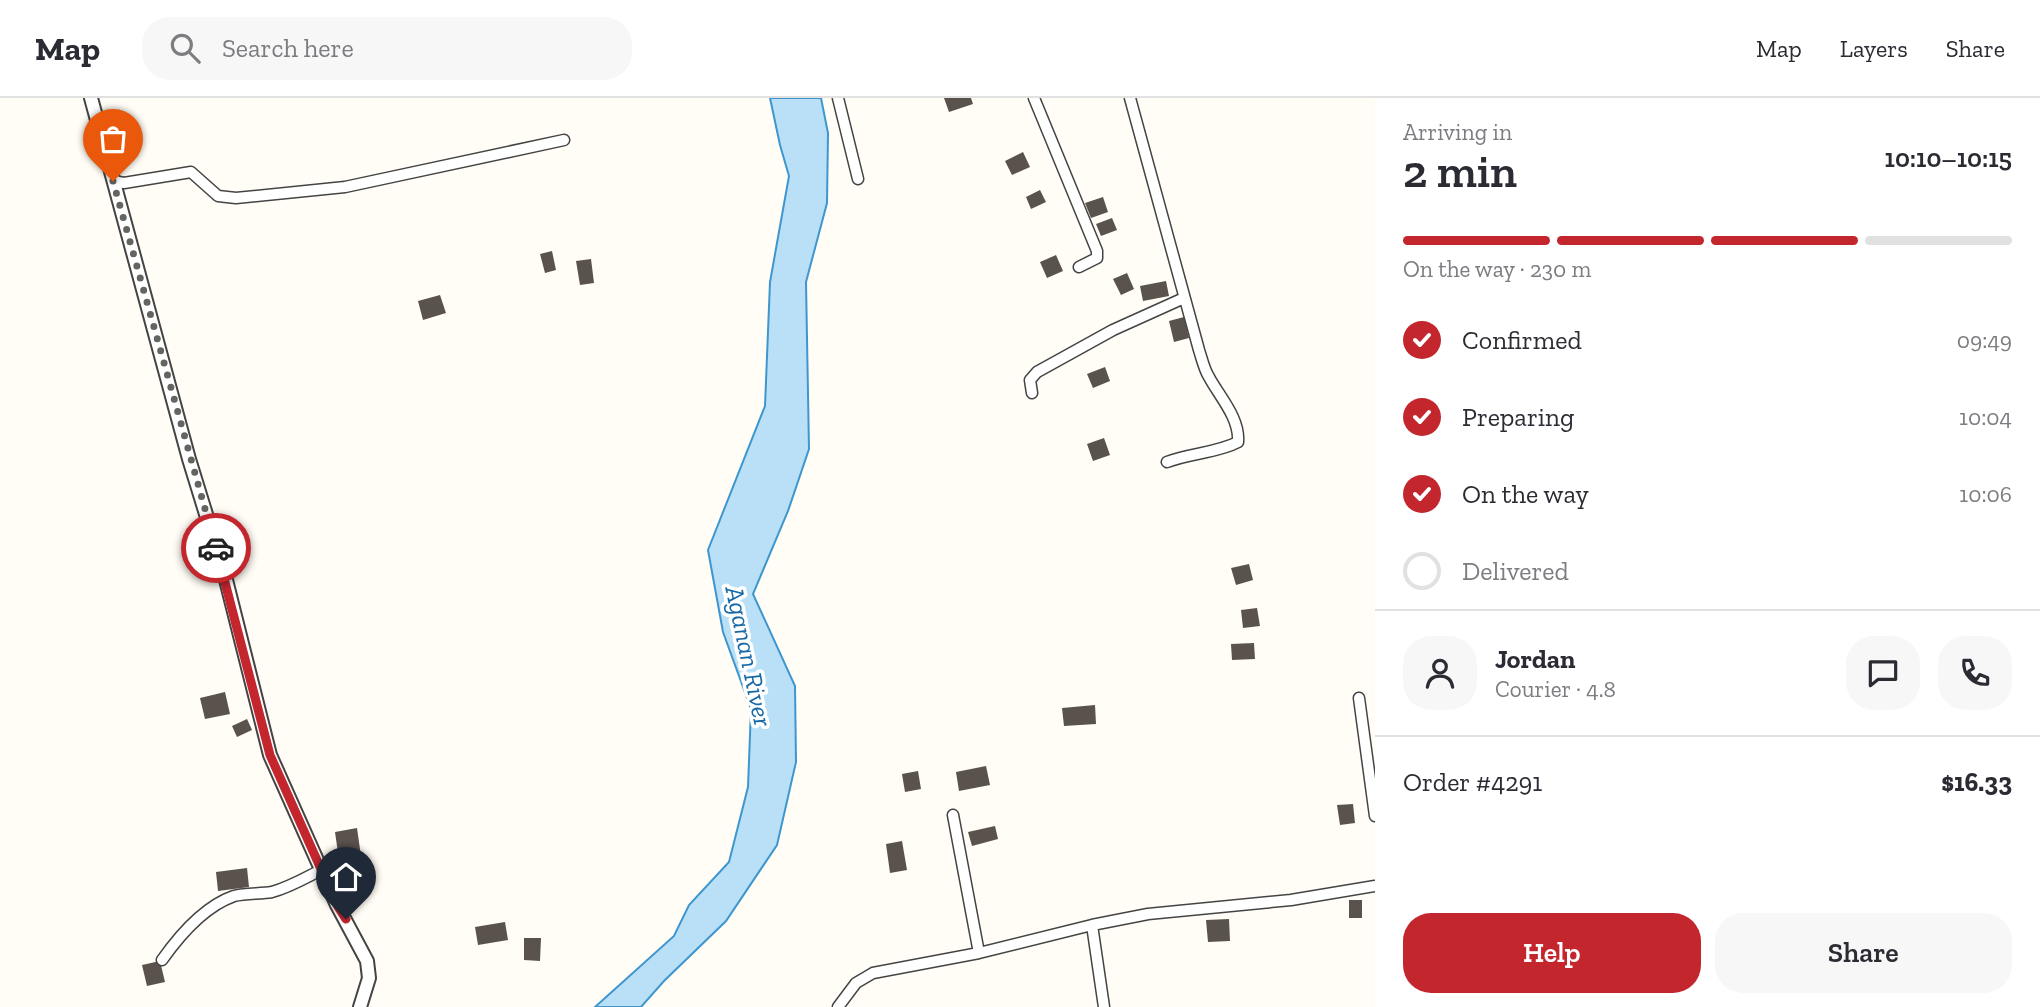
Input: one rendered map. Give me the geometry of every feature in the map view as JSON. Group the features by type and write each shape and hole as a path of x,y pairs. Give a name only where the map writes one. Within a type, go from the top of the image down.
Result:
{"street":[{"path":"90,98 225,576 270,755 337,905 367,961 369,978 360,1007"},
{"path":"838,98 858,179"},
{"path":"1034,98 1097,251 1097,258 1079,267"},
{"path":"1130,98 1184,299 1208,376 1221,395 1239,432 1238,442 1228,447 1167,462"},
{"path":"113,181 124,183 191,172 218,196 236,198 345,187 564,140"},
{"path":"1032,393 1030,380 1037,372 1113,330 1184,299"},
{"path":"1359,698 1375,816"},
{"path":"953,815 979,953"},
{"path":"162,960 206,911 234,896 270,892 292,885 321,870"},
{"path":"838,1007 856,983 873,973 979,953 1148,914 1291,900 1375,886"},
{"path":"1092,925 1104,1007"}],"water":[{"name":"Aganan River","path":"770,98 821,98 828,133 827,203 806,282 809,449 788,511 753,594 795,686 796,762 777,845 726,921 641,1007 595,1007 674,936 689,905 729,862 748,787 751,709 723,632 708,550 765,406 770,282 789,176"}],"building":[{"path":"944,98 971,98 973,104 949,112"},
{"path":"1023,152 1030,167 1012,175 1005,161"},
{"path":"1040,190 1046,202 1031,209 1026,197"},
{"path":"1103,197 1108,212 1091,218 1085,203"},
{"path":"1112,218 1117,230 1101,236 1096,224"},
{"path":"552,251 556,270 545,273 540,254"},
{"path":"1056,255 1063,271 1047,278 1040,262"},
{"path":"591,259 594,283 580,285 576,261"},
{"path":"1127,273 1134,289 1121,295 1113,279"},
{"path":"1166,281 1169,296 1143,301 1140,286"},
{"path":"440,295 446,313 423,320 418,301"},
{"path":"1184,317 1189,338 1174,342 1169,321"},
{"path":"1105,367 1110,381 1093,388 1087,374"},
{"path":"1104,438 1110,455 1093,461 1087,444"},
{"path":"1249,564 1253,580 1236,585 1231,568"},
{"path":"1257,608 1260,626 1243,628 1241,610"},
{"path":"1254,643 1255,659 1232,660 1231,644"},
{"path":"225,692 230,714 205,719 200,698"},
{"path":"1095,705 1096,724 1064,726 1062,708"},
{"path":"247,719 252,730 237,737 232,726"},
{"path":"986,766 990,785 959,791 956,772"},
{"path":"918,771 921,789 905,792 902,774"},
{"path":"1353,804 1355,823 1340,825 1337,805"},
{"path":"995,826 998,839 972,846 968,832"},
{"path":"357,828 361,856 339,860 335,832"},
{"path":"902,841 907,870 890,873 886,844"},
{"path":"247,868 249,887 218,891 216,872"},
{"path":"1349,900 1362,900 1362,918 1349,918"},
{"path":"1229,919 1230,941 1208,942 1206,920"},
{"path":"505,922 508,940 478,945 475,927"},
{"path":"524,938 541,938 540,961 524,960"},
{"path":"160,961 165,982 147,986 142,965"}],"way so far":[{"path":"113,181 216,548"}],"route":[{"path":"216,548 270,755 337,905 346,919"}]}
